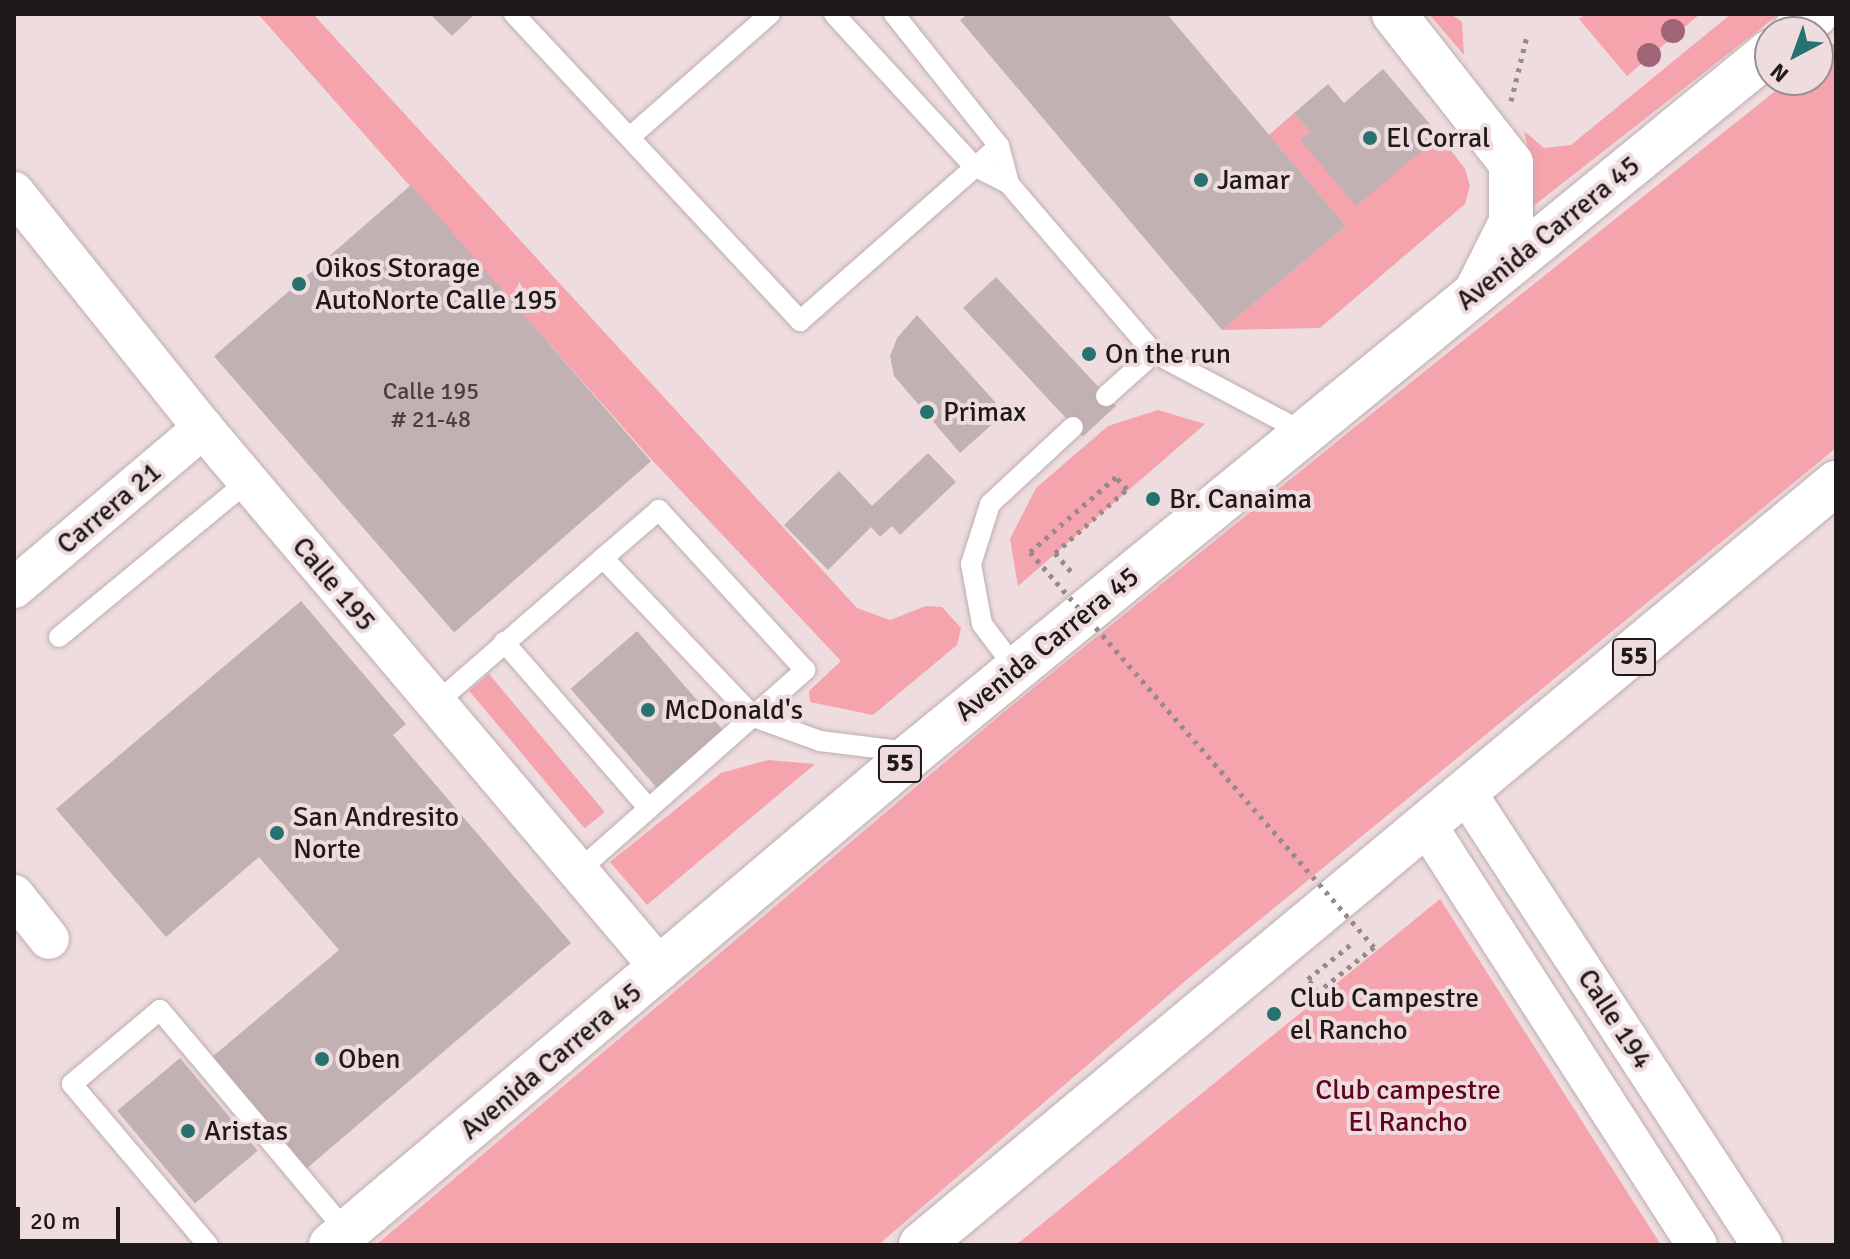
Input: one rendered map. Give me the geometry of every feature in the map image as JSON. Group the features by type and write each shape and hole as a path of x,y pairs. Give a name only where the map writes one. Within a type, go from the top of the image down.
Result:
{"main road":[{"path":"1394,14 1511,163 1511,222 1476,292"},
{"name":"Avenida Carrera 45","path":"339,1238 915,752 1754,65"},
{"name":"55","path":"921,1245 1467,794 1836,483"}],"street":[{"name":"Calle 195","path":"14,192 203,428 661,969"},
{"name":"Carrera 21","path":"14,588 203,428"},
{"name":"Calle 194","path":"1467,794 1762,1245"},
{"name":"Calle 194","path":"1427,826 1697,1245"},
{"path":"14,895 49,939"}],"lane":[{"path":"514,14 800,321 999,146"},
{"path":"630,137 770,14"},
{"path":"834,14 974,166 1009,184 1154,353 1305,433"},
{"path":"894,14 999,146 1009,184"},
{"path":"1106,396 1154,353"},
{"path":"1016,669 982,624 971,564 990,504 1073,427"},
{"path":"59,637 248,481"},
{"path":"435,704 659,510 805,670 577,872"},
{"path":"603,558 754,717 820,741 915,752"},
{"path":"504,642 649,809"},
{"path":"208,1245 72,1084 160,1010 339,1238"}],"path":[{"path":"1508,111 1527,36"},
{"path":"1055,553 1127,489 1116,477 1030,552 1374,947 1318,992 1308,979 1350,945"}],"green space":[{"path":"258,14 313,14 857,608 890,620 926,606 942,607 961,628 957,645 873,715 810,702 809,691 841,661 652,460"},
{"path":"1429,14 1451,14 1462,22 1464,55"},
{"path":"1586,14 1700,14 1627,76 1579,19"},
{"path":"1731,14 1779,14 1754,16 1754,34 1527,211 1531,162 1524,131 1544,148 1571,145"},
{"path":"1836,42 1836,448 1191,976 878,1245 376,1245 1004,712 1769,96 1834,96"},
{"path":"1294,113 1310,132 1301,140 1440,136 1465,169 1470,186 1465,204 1320,328 1222,330 1346,226 1269,135"},
{"path":"1158,410 1205,424 1018,586 1010,539 1036,488 1108,426"},
{"path":"489,674 605,812 585,829 469,691"},
{"path":"768,760 815,764 647,905 610,862 721,773"},
{"name":"Club campestre El Rancho","path":"1440,899 1661,1245 1016,1245"}],"building":[{"path":"430,14 475,14 452,36"},
{"name":"Jamar","path":"968,14 1167,14 1346,226 1222,330 960,20"},
{"name":"El Corral","path":"1383,69 1440,136 1356,206 1300,140 1310,132 1294,113 1328,84 1344,103"},
{"path":"411,185 651,461 454,632 214,356"},
{"path":"996,277 1116,406 1083,436 963,308"},
{"path":"917,315 1005,413 960,453 894,376 890,356 897,338"},
{"path":"928,453 956,482 900,535 892,526 880,537 871,527 828,570 784,525 839,471 872,506"},
{"name":"San Andresito Norte","path":"301,601 406,724 393,735 571,943 306,1169 211,1058 339,950 259,857 166,937 56,809"},
{"name":"McDonald's","path":"637,631 725,732 658,790 571,689"},
{"name":"Aristas","path":"180,1058 258,1151 195,1203 117,1111"}],"place":[{"name":"El Corral","path":"1370,138"},
{"name":"Jamar","path":"1201,180"},
{"name":"Oikos Storage AutoNorte Calle 195","path":"299,284"},
{"name":"On the run","path":"1089,354"},
{"name":"Primax","path":"927,412"},
{"name":"Br. Canaima","path":"1153,499"},
{"name":"McDonald's","path":"648,710"},
{"name":"San Andresito Norte","path":"277,833"},
{"name":"Club Campestre el Rancho","path":"1274,1014"},
{"name":"Oben","path":"322,1059"},
{"name":"Aristas","path":"188,1131"}]}
